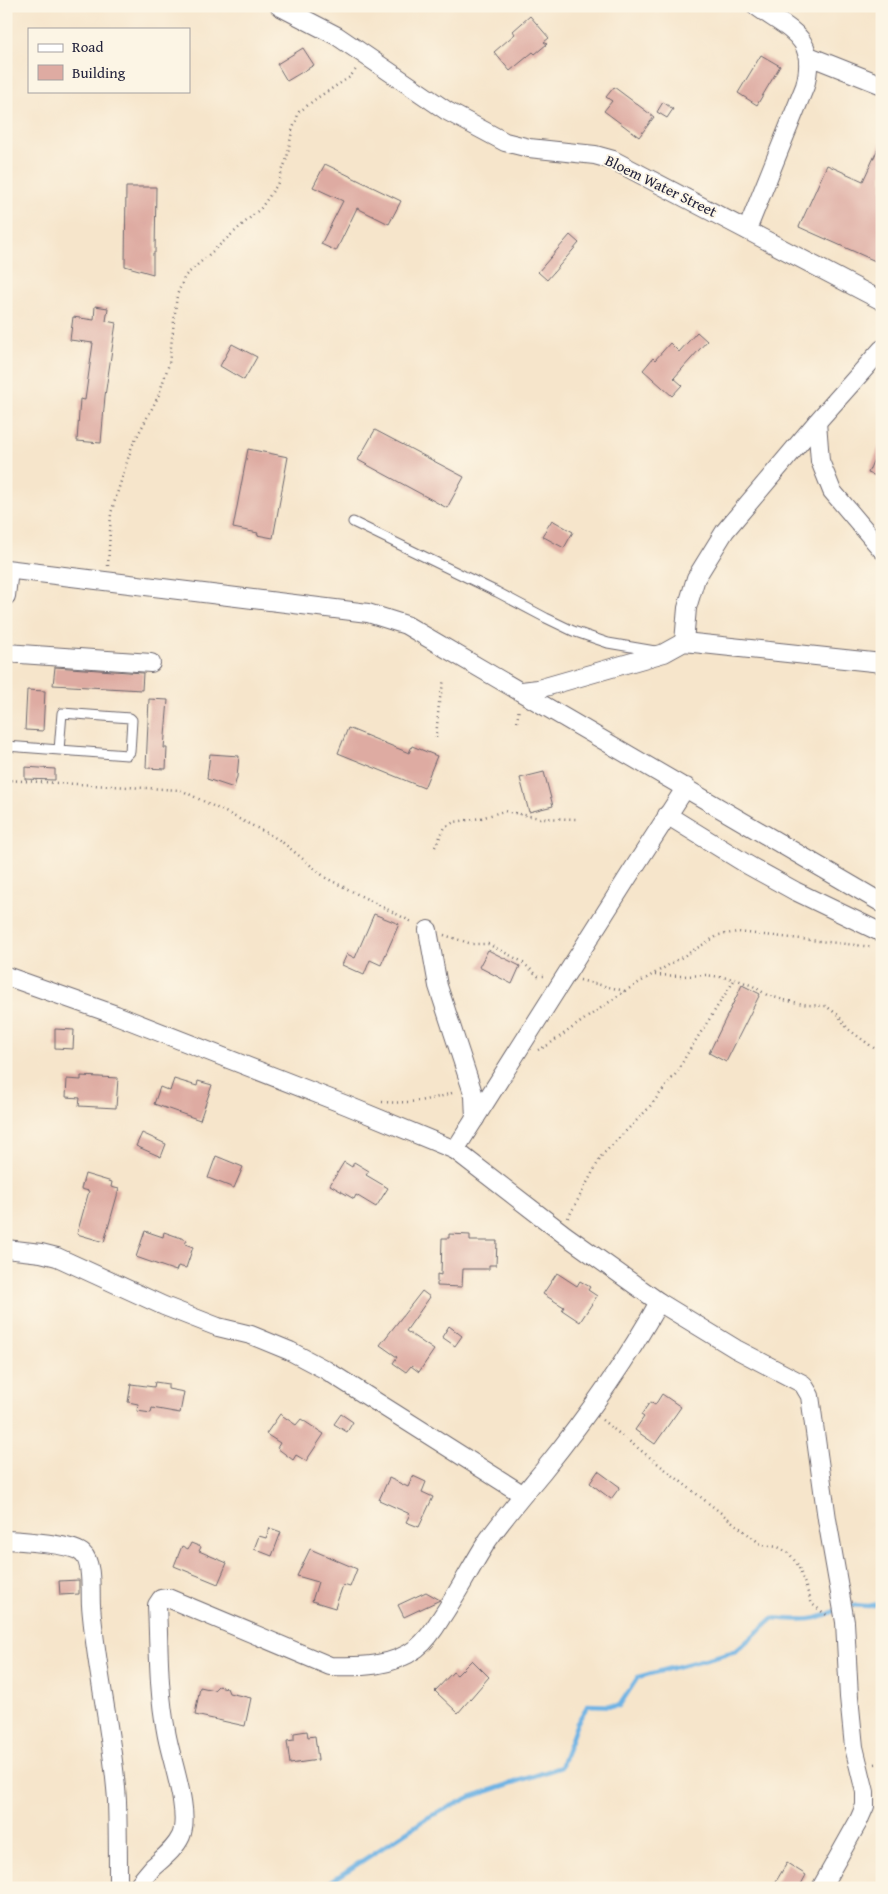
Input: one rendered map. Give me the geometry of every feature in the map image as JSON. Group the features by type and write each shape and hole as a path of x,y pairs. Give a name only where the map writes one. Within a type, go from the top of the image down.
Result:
{"street":[{"name":"Bloem Water Street","path":"279,6 337,36 447,111 505,142 529,148 595,155 613,160 882,301"},
{"path":"748,230 809,72 808,56 800,38 794,31 756,6"},
{"path":"808,56 882,85"},
{"path":"684,642 687,608 696,578 725,531 817,422 882,349"},
{"path":"817,422 820,461 832,491 882,550"},
{"path":"6,596 7,570 107,580 368,613 406,624 882,903"},
{"path":"522,692 538,690 664,653 684,642 882,663"},
{"path":"6,653 151,663"},
{"path":"455,1150 564,976 686,788"},
{"path":"667,816 795,891 882,933"},
{"path":"428,930 438,986 472,1086 476,1105 475,1119"},
{"path":"6,976 116,1015 455,1150 565,1235 659,1302 736,1348 803,1384 810,1396 827,1519 845,1622 851,1722 854,1747 865,1792 865,1806 858,1822 821,1888"},
{"path":"6,1249 57,1257 164,1306 218,1327 252,1335 290,1351 326,1370 522,1494"},
{"path":"136,1888 174,1846 180,1837 184,1820 164,1716 159,1666 157,1605 159,1601 168,1598 330,1666 359,1667 381,1664 401,1657 418,1647 435,1627 457,1594 488,1540 589,1410 637,1340 659,1302"},
{"path":"6,1540 72,1547 84,1554 89,1563 91,1607 117,1800 118,1888"}],"lane":[{"path":"353,522 573,631 608,643 664,653"},
{"path":"6,746 59,750 129,755 132,720 130,718 62,713 59,750"}],"path":[{"path":"107,580 110,513 132,446 158,397 169,364 177,295 185,276 261,208 277,185 287,158 292,131 300,112 317,98 350,77 366,56"},
{"path":"436,738 439,703 444,680"},
{"path":"6,780 181,790 281,841 326,878 428,930 472,944 488,944 521,962 538,976 564,976 625,990"},
{"path":"435,846 445,827 454,822 481,818 504,811 540,818 577,819"},
{"path":"532,1052 548,1044 625,990 719,935 738,932 882,948"},
{"path":"654,974 706,975 735,979 753,986 766,994 784,1000 808,1005 826,1006 838,1015 848,1029 882,1054"},
{"path":"565,1235 568,1214 602,1155 647,1110 678,1071 735,979"},
{"path":"377,1101 394,1103 432,1100 472,1086"},
{"path":"589,1410 762,1545 778,1547 789,1553 798,1565 812,1604 827,1616 845,1622"}],"building":[{"path":"530,16 549,38 544,42 547,44 535,54 533,52 510,71 494,52 515,34 513,31"},
{"path":"303,48 314,65 287,81 277,64"},
{"path":"761,55 780,66 757,105 738,93"},
{"path":"614,87 654,117 639,137 604,111 612,101 606,97"},
{"path":"663,102 673,109 667,118 657,112"},
{"path":"882,140 882,264 799,227 827,165 863,181"},
{"path":"325,164 401,201 389,224 357,208 336,251 321,244 343,201 313,187"},
{"path":"126,187 156,187 153,274 125,266"},
{"path":"570,235 579,243 547,280 538,272"},
{"path":"95,306 108,308 106,321 116,323 105,396 101,443 77,441 80,399 85,400 93,343 70,340 73,317 94,320"},
{"path":"697,332 707,341 674,378 682,385 672,396 643,370 670,343 679,352"},
{"path":"232,344 257,357 244,380 220,366"},
{"path":"375,430 464,477 447,508 358,460"},
{"path":"882,440 882,478 868,473"},
{"path":"248,449 288,457 273,538 233,528"},
{"path":"552,520 573,532 564,548 542,536"},
{"path":"55,667 143,673 142,690 53,685"},
{"path":"27,690 45,691 43,731 25,730"},
{"path":"149,699 168,700 164,748 167,748 166,769 146,768"},
{"path":"348,728 409,753 412,746 437,756 424,788 338,753"},
{"path":"210,754 239,756 234,788 207,779"},
{"path":"25,767 55,769 55,780 25,779"},
{"path":"544,772 553,806 529,812 520,778"},
{"path":"374,914 399,924 381,965 370,960 364,975 342,965 347,954 355,958"},
{"path":"488,950 520,966 512,984 479,967"},
{"path":"742,985 760,994 726,1062 709,1053"},
{"path":"55,1029 74,1030 73,1049 55,1048"},
{"path":"81,1076 118,1078 116,1108 79,1106 80,1098 66,1097 67,1079 81,1080"},
{"path":"174,1079 197,1086 198,1081 212,1085 200,1120 154,1104 160,1087 170,1091"},
{"path":"142,1133 166,1144 161,1157 136,1146"},
{"path":"216,1156 243,1167 234,1188 208,1178"},
{"path":"344,1162 352,1167 354,1162 369,1171 366,1175 388,1188 376,1207 356,1195 354,1199 330,1185"},
{"path":"85,1174 112,1182 111,1187 119,1189 104,1242 77,1234 89,1191 81,1189"},
{"path":"145,1231 163,1237 164,1232 187,1240 185,1244 193,1247 186,1268 178,1266 176,1271 136,1257"},
{"path":"449,1234 470,1235 470,1241 497,1241 496,1265 489,1265 489,1269 463,1269 462,1287 437,1286 437,1274 441,1275 442,1238 449,1238"},
{"path":"557,1273 577,1286 580,1281 590,1287 588,1290 597,1296 580,1322 562,1310 564,1307 543,1294"},
{"path":"422,1291 430,1297 406,1331 434,1350 419,1372 411,1366 406,1372 393,1363 397,1357 380,1345"},
{"path":"449,1326 462,1336 455,1346 442,1337"},
{"path":"155,1382 168,1384 168,1389 184,1392 180,1413 152,1408 151,1413 137,1411 138,1404 128,1402 131,1384 154,1387"},
{"path":"662,1394 681,1407 655,1444 635,1430 644,1417 641,1415 650,1402 655,1405"},
{"path":"280,1414 296,1425 301,1419 324,1434 306,1461 296,1455 293,1460 277,1448 280,1443 266,1434"},
{"path":"341,1414 353,1422 347,1432 334,1424"},
{"path":"598,1471 620,1487 611,1499 590,1483"},
{"path":"413,1476 426,1482 422,1492 433,1497 419,1527 406,1522 410,1514 379,1500 389,1478 408,1487"},
{"path":"270,1528 281,1532 272,1556 254,1549 259,1536 266,1538"},
{"path":"191,1543 201,1547 199,1551 227,1563 218,1584 174,1566 182,1546 188,1549"},
{"path":"310,1549 357,1569 350,1587 343,1585 335,1608 312,1601 318,1582 297,1576"},
{"path":"79,1580 79,1594 60,1595 59,1581"},
{"path":"426,1592 440,1600 404,1617 398,1605"},
{"path":"472,1660 489,1677 458,1713 435,1691 453,1672 457,1675"},
{"path":"218,1686 227,1688 229,1693 251,1698 245,1726 195,1715 200,1687 214,1690"},
{"path":"307,1731 308,1737 315,1736 318,1760 290,1764 287,1741 294,1740 294,1733"},
{"path":"787,1863 806,1875 799,1888 772,1888"}],"waterway":[{"path":"846,1605 869,1606 882,1603"},
{"path":"321,1888 429,1817 470,1797 561,1767 577,1723 588,1705 619,1706 638,1677 736,1651 773,1618 799,1620 815,1618 831,1613 839,1608"}]}
